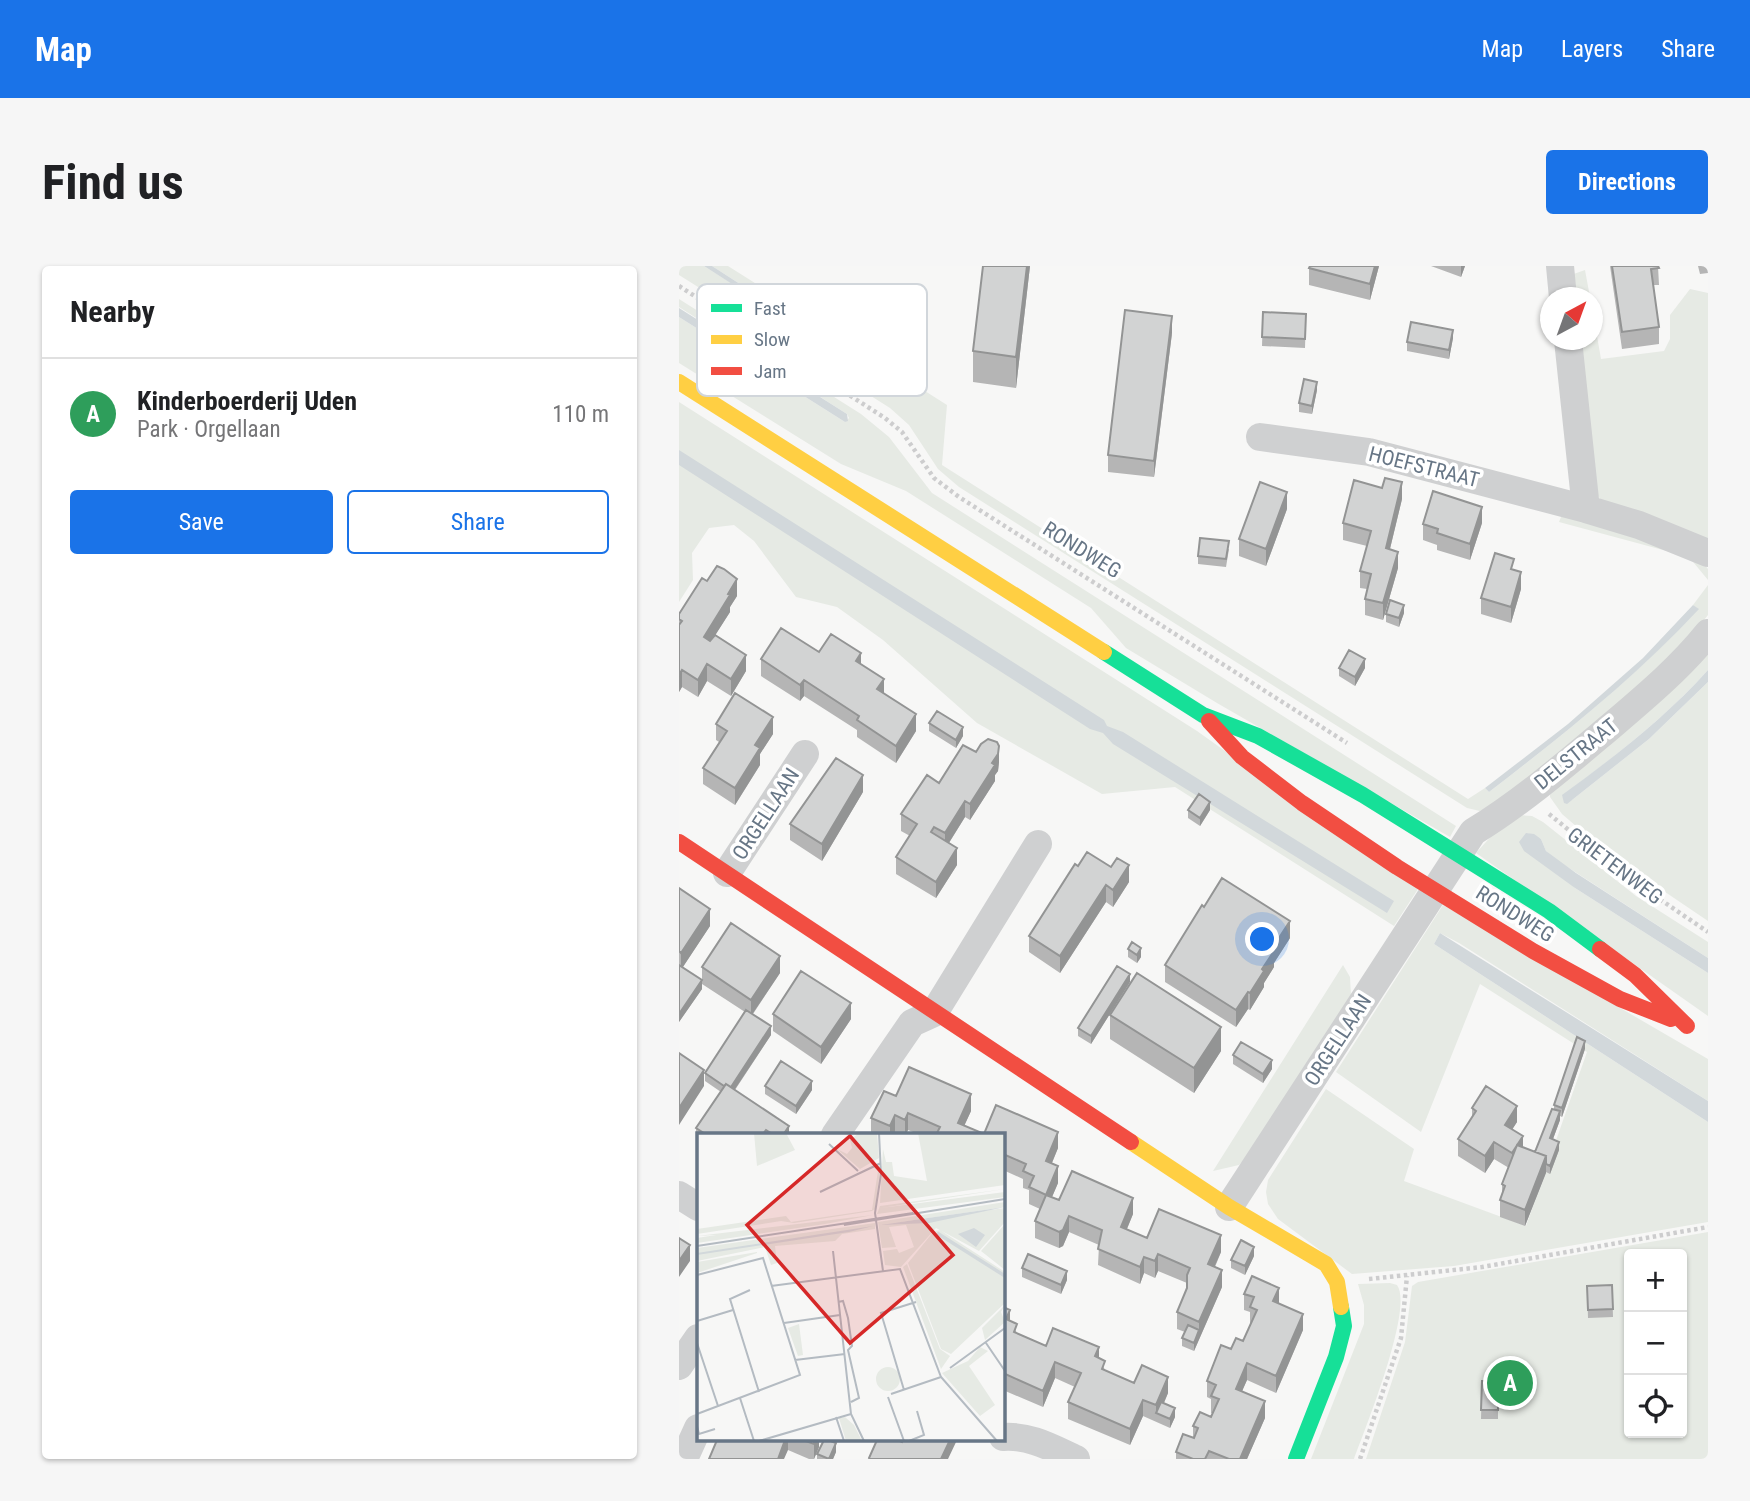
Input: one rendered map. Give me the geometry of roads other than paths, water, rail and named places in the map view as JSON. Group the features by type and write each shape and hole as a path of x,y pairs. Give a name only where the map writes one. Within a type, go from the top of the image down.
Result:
{"main road":[{"name":"RONDWEG","path":"679,382 697,393"},
{"name":"RONDWEG","path":"701,396 1203,715 1258,736 1363,795 1446,871 1533,951 1620,999 1692,1029 1635,975 1549,911 1446,871 1302,803 1243,757 1203,715"},
{"name":"ORGELLAAN","path":"679,842 1229,1207 1326,1264 1337,1282 1343,1326 1336,1357 1296,1459"}],"street":[{"path":"1560,266 1562,287"},
{"path":"1568,350 1585,509"},
{"name":"HOEFSTRAAT","path":"1260,437 1369,452 1639,525 1708,553"},
{"name":"DELSTRAAT","path":"1446,871 1473,832 1498,817 1649,694 1708,633"},
{"name":"ORGELLAAN","path":"727,873 805,754"},
{"path":"836,1133 912,1023 934,1013 1038,844"},
{"name":"ORGELLAAN","path":"1229,1207 1446,871"},
{"path":"679,1195 697,1206"},
{"path":"679,1366 697,1339"},
{"path":"684,1459 697,1430"},
{"path":"1005,1438 1019,1436 1038,1441 1076,1459"},
{"path":"991,1459 1000,1442"}],"place":[{"name":"Kinderboerderij Uden","path":"1510,1383"}]}
